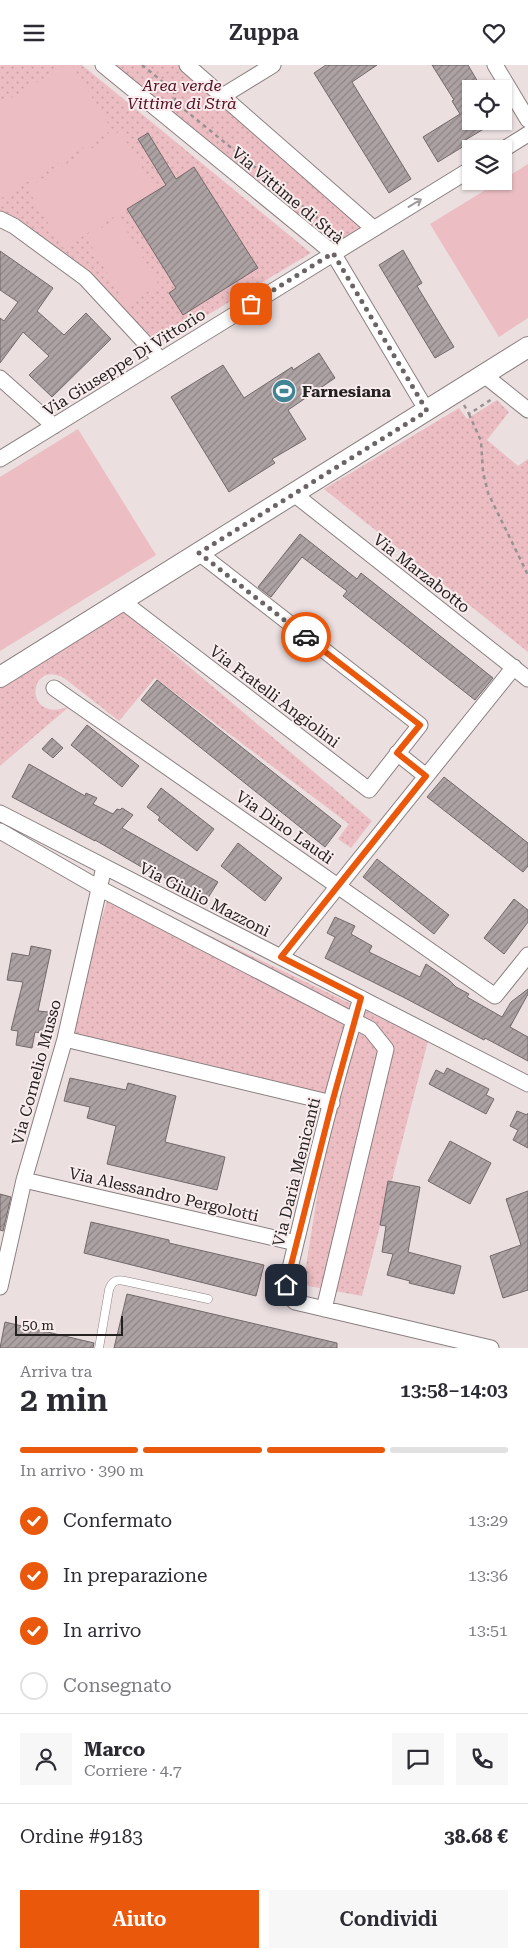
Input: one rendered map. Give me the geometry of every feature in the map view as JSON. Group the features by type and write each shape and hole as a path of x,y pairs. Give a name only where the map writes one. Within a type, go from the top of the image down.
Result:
{"main road":[{"path":"0,677 528,347"}],"street":[{"name":"Via Vittime di Strà","path":"103,65 333,253 427,411"},
{"path":"187,65 373,228"},
{"path":"222,97 273,65"},
{"path":"495,65 528,120"},
{"path":"512,144 528,134"},
{"name":"Via Giuseppe Di Vittorio","path":"0,459 462,174"},
{"path":"0,219 14,226 85,278 161,360"},
{"path":"484,375 528,410"},
{"path":"0,378 54,426"},
{"name":"Via Marzabotto","path":"294,494 528,679"},
{"path":"199,553 420,725 397,753 426,776"},
{"name":"Via Fratelli Angiolini","path":"122,601 369,790 397,753"},
{"path":"281,957 514,667"},
{"name":"Via Dino Laudi","path":"54,688 338,885 495,997 528,955"},
{"name":"Via Giulio Mazzoni","path":"0,813 528,1083"},
{"path":"0,831 99,889 370,1029 386,1049 324,1309"},
{"name":"Via Cornelio Musso","path":"0,1287 24,1180 64,1039 104,867"},
{"name":"Via Daria Menicanti","path":"361,998 296,1243 286,1291 289,1298 295,1302 491,1348"},
{"path":"64,1039 332,1103"},
{"name":"Via Alessandro Pergolotti","path":"24,1180 296,1243"}],"lane":[{"path":"99,1348 109,1290 111,1284 115,1281 125,1281 208,1299"}],"path":[{"path":"142,65 174,91 174,101 335,233 341,234"},
{"path":"469,414 495,397"},
{"path":"461,401 481,441 482,472 488,493 528,575"}],"green space":[{"path":"0,65 82,65 311,253 159,344 89,276 0,212"},
{"path":"65,65 72,65 112,130 0,199 0,105"},
{"name":"Area verde Vittime di Strà","path":"113,65 183,65 363,227 334,246"},
{"path":"120,131 156,191 63,248 27,188"},
{"path":"528,164 528,318 499,337 430,224 485,190 512,190 512,174"},
{"path":"119,218 159,285 126,305 86,237"},
{"path":"497,400 509,412 487,440 518,466 528,459 528,652 324,489 459,408 467,419"},
{"path":"78,429 156,555 0,651 0,477"},
{"path":"122,610 372,821 351,848 338,839 349,824 155,678 119,721 64,678 52,674 43,677 37,683 38,701 44,707 55,710 70,706 0,766 0,687"},
{"path":"111,888 428,1041 362,1296 303,1285 332,1103 65,1039"}],"building":[{"path":"326,65 377,65 352,82 411,179 389,193 314,73"},
{"path":"432,65 468,65 477,80 462,80 462,130 482,130 462,140 462,147 438,162 423,137 460,114 452,101 454,100"},
{"path":"148,133 176,179 194,167 258,268 183,315 169,293 176,288 127,209 166,185 138,139"},
{"path":"403,250 422,283 417,286 454,347 435,358 379,265"},
{"path":"0,251 53,288 37,311 64,335 86,313 111,339 52,397 29,375 49,356 23,332 0,363 0,318 4,321 18,302 0,290"},
{"path":"319,353 335,378 288,410 306,439 272,459 275,463 229,492 171,397 223,365 244,398 292,367 293,370"},
{"path":"300,534 357,579 361,573 493,678 475,700 343,596 347,591 302,557 271,597 258,587"},
{"path":"157,680 341,826 325,847 141,700"},
{"path":"87,725 139,766 122,787 71,745"},
{"path":"52,738 63,748 53,758 42,749"},
{"path":"29,764 85,796 86,793 97,798 93,804 113,814 117,809 120,810 122,808 133,815 122,828 218,882 206,901 12,797"},
{"path":"444,777 528,843 528,866 523,872 427,797"},
{"path":"161,788 214,829 197,851 158,820 160,817 147,807"},
{"path":"238,843 282,878 265,901 221,866"},
{"path":"377,859 449,915 434,934 363,877"},
{"path":"514,899 528,910 528,922 504,954 484,938"},
{"path":"335,917 355,926 351,934 372,946 369,952 420,977 426,964 456,987 469,994 467,997 502,1017 511,1002 528,989 528,994 510,1027 528,1037 528,1061 325,958 335,937 327,933"},
{"path":"31,946 51,950 38,1011 48,1012 45,1034 35,1032 32,1048 16,1045 18,1031 11,1030 23,982 7,980 12,953 29,956"},
{"path":"447,1068 489,1089 486,1095 494,1099 486,1114 429,1084 436,1070 444,1074"},
{"path":"70,1078 126,1090 128,1083 176,1096 165,1142 225,1157 217,1190 107,1164 116,1126 87,1118 90,1107 64,1101"},
{"path":"517,1111 527,1115 528,1113 528,1148 513,1140 518,1130 510,1126"},
{"path":"450,1141 491,1163 470,1204 428,1181"},
{"path":"388,1181 420,1187 408,1252 461,1266 454,1294 409,1283 410,1281 387,1275 393,1254 382,1252 386,1226 380,1225"},
{"path":"528,1191 528,1290 503,1298 490,1256 521,1245 506,1199"},
{"path":"0,1194 11,1197 3,1231 0,1230"},
{"path":"91,1222 169,1240 169,1243 264,1265 256,1296 84,1253"},
{"path":"127,1294 337,1343 337,1348 114,1348"},
{"path":"5,1322 94,1343 93,1348 0,1348"}],"way so far":[{"path":"251,304 333,253 427,411 199,553 306,637"}],"place":[{"name":"Farnesiana","path":"284,391"}],"route":[{"path":"286,1285 332,1103 361,998 281,957 426,776 397,753 420,725 306,637"}]}
